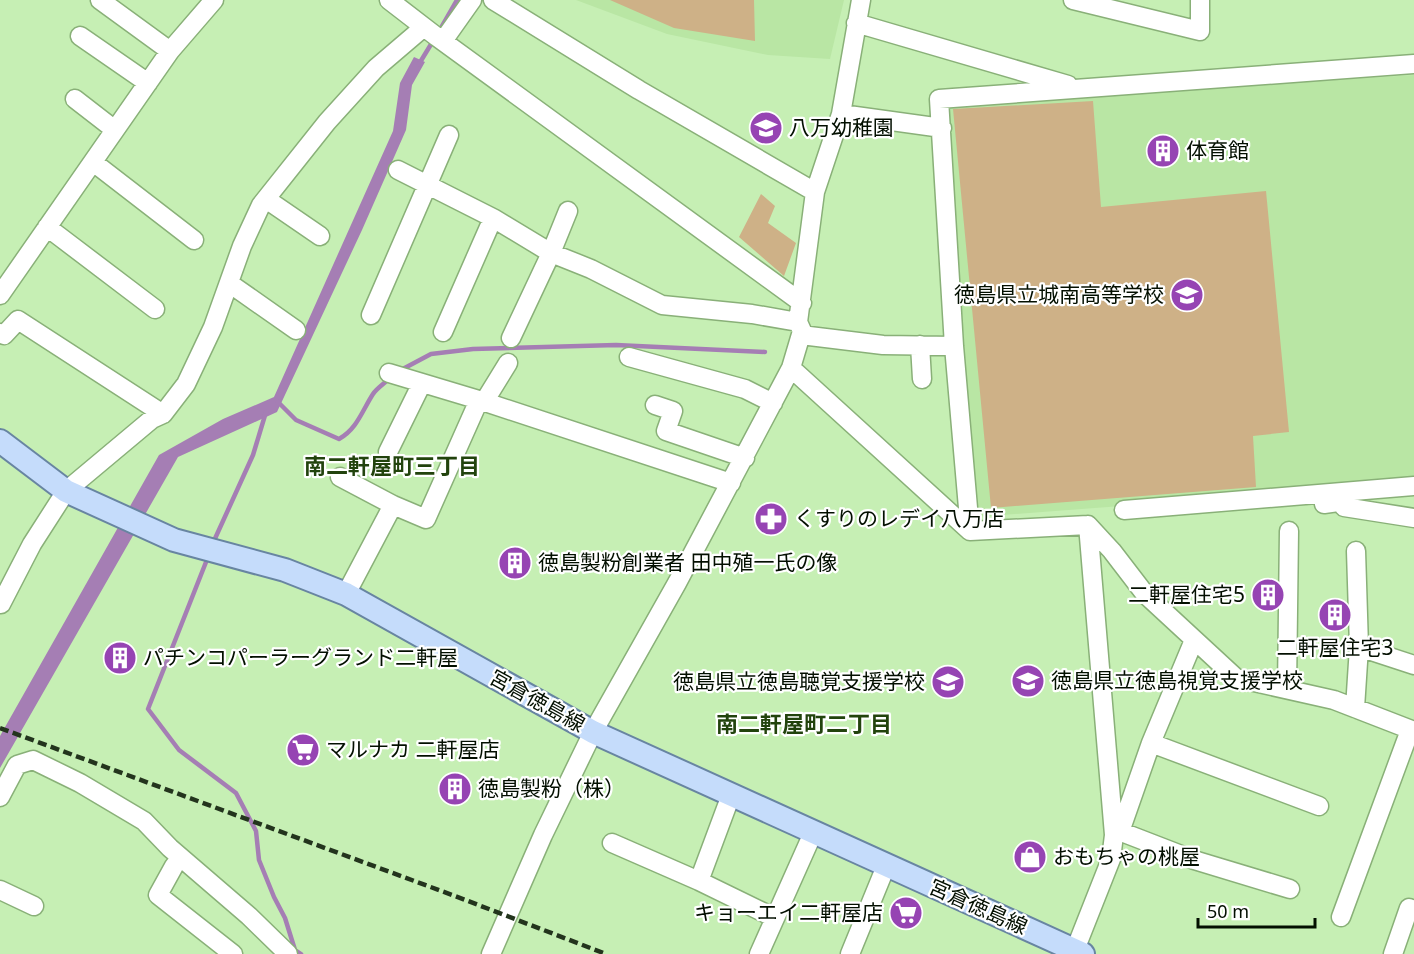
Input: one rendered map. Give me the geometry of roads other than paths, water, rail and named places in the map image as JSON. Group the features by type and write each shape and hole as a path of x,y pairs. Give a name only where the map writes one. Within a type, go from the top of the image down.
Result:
{"main road":[{"name":"宮倉徳島線","path":"0,441 66,491 174,540 285,570 346,594 593,732 1079,952"}],"street":[{"path":"100,0 170,51"},
{"path":"0,296 170,51 214,0"},
{"path":"389,0 802,303"},
{"path":"443,41 472,0"},
{"path":"493,0 639,90 815,192"},
{"path":"491,954 543,835 593,732 745,458 791,368 800,328 815,192 841,114 861,0"},
{"path":"1073,0 1200,31 1200,0"},
{"path":"856,23 1078,88"},
{"path":"0,604 32,544 66,491 152,419 163,414 186,384 213,327 242,246 266,199 327,122 376,68 424,27"},
{"path":"80,36 148,83"},
{"path":"970,531 954,346 939,99 1414,64"},
{"path":"75,99 115,130"},
{"path":"841,114 942,128"},
{"path":"371,315 449,135"},
{"path":"93,162 194,240"},
{"path":"398,170 493,218 551,253 591,269 662,305 752,314 800,328 883,345 954,346"},
{"path":"266,199 320,236"},
{"path":"512,338 568,211"},
{"path":"443,332 493,218"},
{"path":"47,226 155,309"},
{"path":"229,283 296,330"},
{"path":"0,333 4,335 18,320 163,414"},
{"path":"920,345 922,379"},
{"path":"628,357 745,389 773,403"},
{"path":"340,477 393,505 426,519 481,401 508,363"},
{"path":"791,368 970,531 1088,525"},
{"path":"389,373 731,483"},
{"path":"388,452 422,383"},
{"path":"654,458 673,411 655,405"},
{"path":"666,430 745,458"},
{"path":"1124,510 1414,486"},
{"path":"1311,495 1311,505 1345,501 1344,507 1414,518"},
{"path":"346,594 393,505"},
{"path":"1088,525 1112,551 1145,594 1236,678 1334,700 1412,730 1341,917"},
{"path":"1088,525 1117,833"},
{"path":"1287,689 1289,531"},
{"path":"1355,708 1359,647 1356,551"},
{"path":"1079,952 1111,859 1117,833 1150,743 1194,640"},
{"path":"1359,647 1414,665"},
{"path":"1150,743 1319,806"},
{"path":"0,797 17,765 33,760 80,783 144,821 170,848 249,916 288,954"},
{"path":"699,881 731,795"},
{"path":"759,954 813,832"},
{"path":"1117,833 1194,861 1290,889"},
{"path":"612,843 699,881 775,918"},
{"path":"174,866 158,895 233,954"},
{"path":"850,954 886,866"},
{"path":"0,890 34,906"},
{"path":"1394,954 1409,908 1414,910"}],"waterway":[{"path":"438,33 457,0"},
{"path":"419,64 433,41"},
{"path":"399,371 431,354 473,349 616,345 765,352"},
{"path":"278,402 296,420 339,439 350,430 375,392 390,378"},
{"path":"213,543 253,455 266,412"},
{"path":"208,557 148,709 179,750 236,793 256,831 259,860 285,918 295,950 301,954"}],"railway":[{"path":"0,728 606,954"}],"place":[{"name":"八万幼稚園","path":"766,128"},
{"name":"体育館","path":"1163,151"},
{"name":"徳島県立城南高等学校","path":"1187,295"},
{"name":"くすりのレデイ八万店","path":"771,519"},
{"name":"徳島製粉創業者 田中殖一氏の像","path":"515,563"},
{"name":"二軒屋住宅5","path":"1268,595"},
{"name":"二軒屋住宅3","path":"1335,615"},
{"name":"パチンコパーラーグランド二軒屋","path":"120,658"},
{"name":"徳島県立徳島視覚支援学校","path":"1028,681"},
{"name":"徳島県立徳島聴覚支援学校","path":"948,682"},
{"name":"マルナカ 二軒屋店","path":"303,750"},
{"name":"徳島製粉（株）","path":"455,789"},
{"name":"おもちゃの桃屋","path":"1030,857"},
{"name":"キョーエイ二軒屋店","path":"906,913"}],"district":[{"name":"南二軒屋町三丁目","path":"392,466"},
{"name":"南二軒屋町二丁目","path":"804,724"}]}
